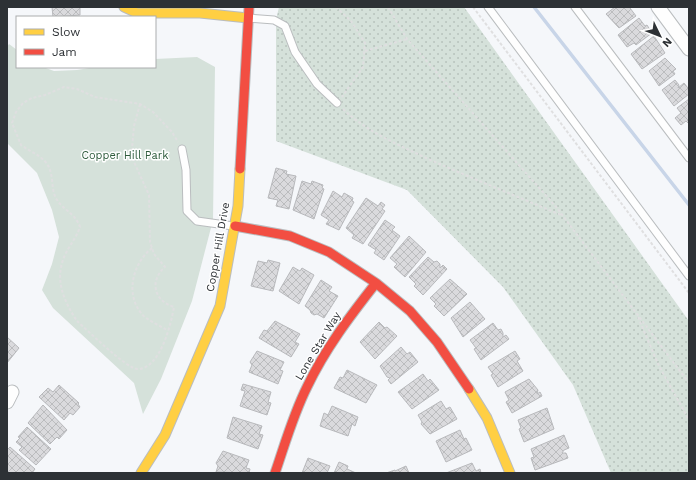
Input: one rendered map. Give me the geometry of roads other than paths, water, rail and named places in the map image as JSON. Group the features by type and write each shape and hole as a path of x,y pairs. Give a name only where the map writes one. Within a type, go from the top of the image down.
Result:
{"street":[{"path":"124,7 137,13 200,14 248,18"},
{"name":"Copper Hill Drive","path":"141,473 165,435 220,306 238,206 249,7"},
{"path":"658,7 689,49"},
{"path":"235,226 290,236 329,252 376,283 410,311 437,342 460,374 487,418 510,473"},
{"name":"Lone Star Way","path":"275,473 311,376 339,331 376,283"}],"lane":[{"path":"488,7 689,276"},
{"path":"575,7 689,158"},
{"path":"248,18 274,20 285,26 295,52 318,84 337,103"},
{"path":"182,149 186,170 187,211 197,222 235,226"}],"waterway":[{"path":"534,7 689,205"}],"park label":[{"name":"Copper Hill Park","path":"125,155"}]}
